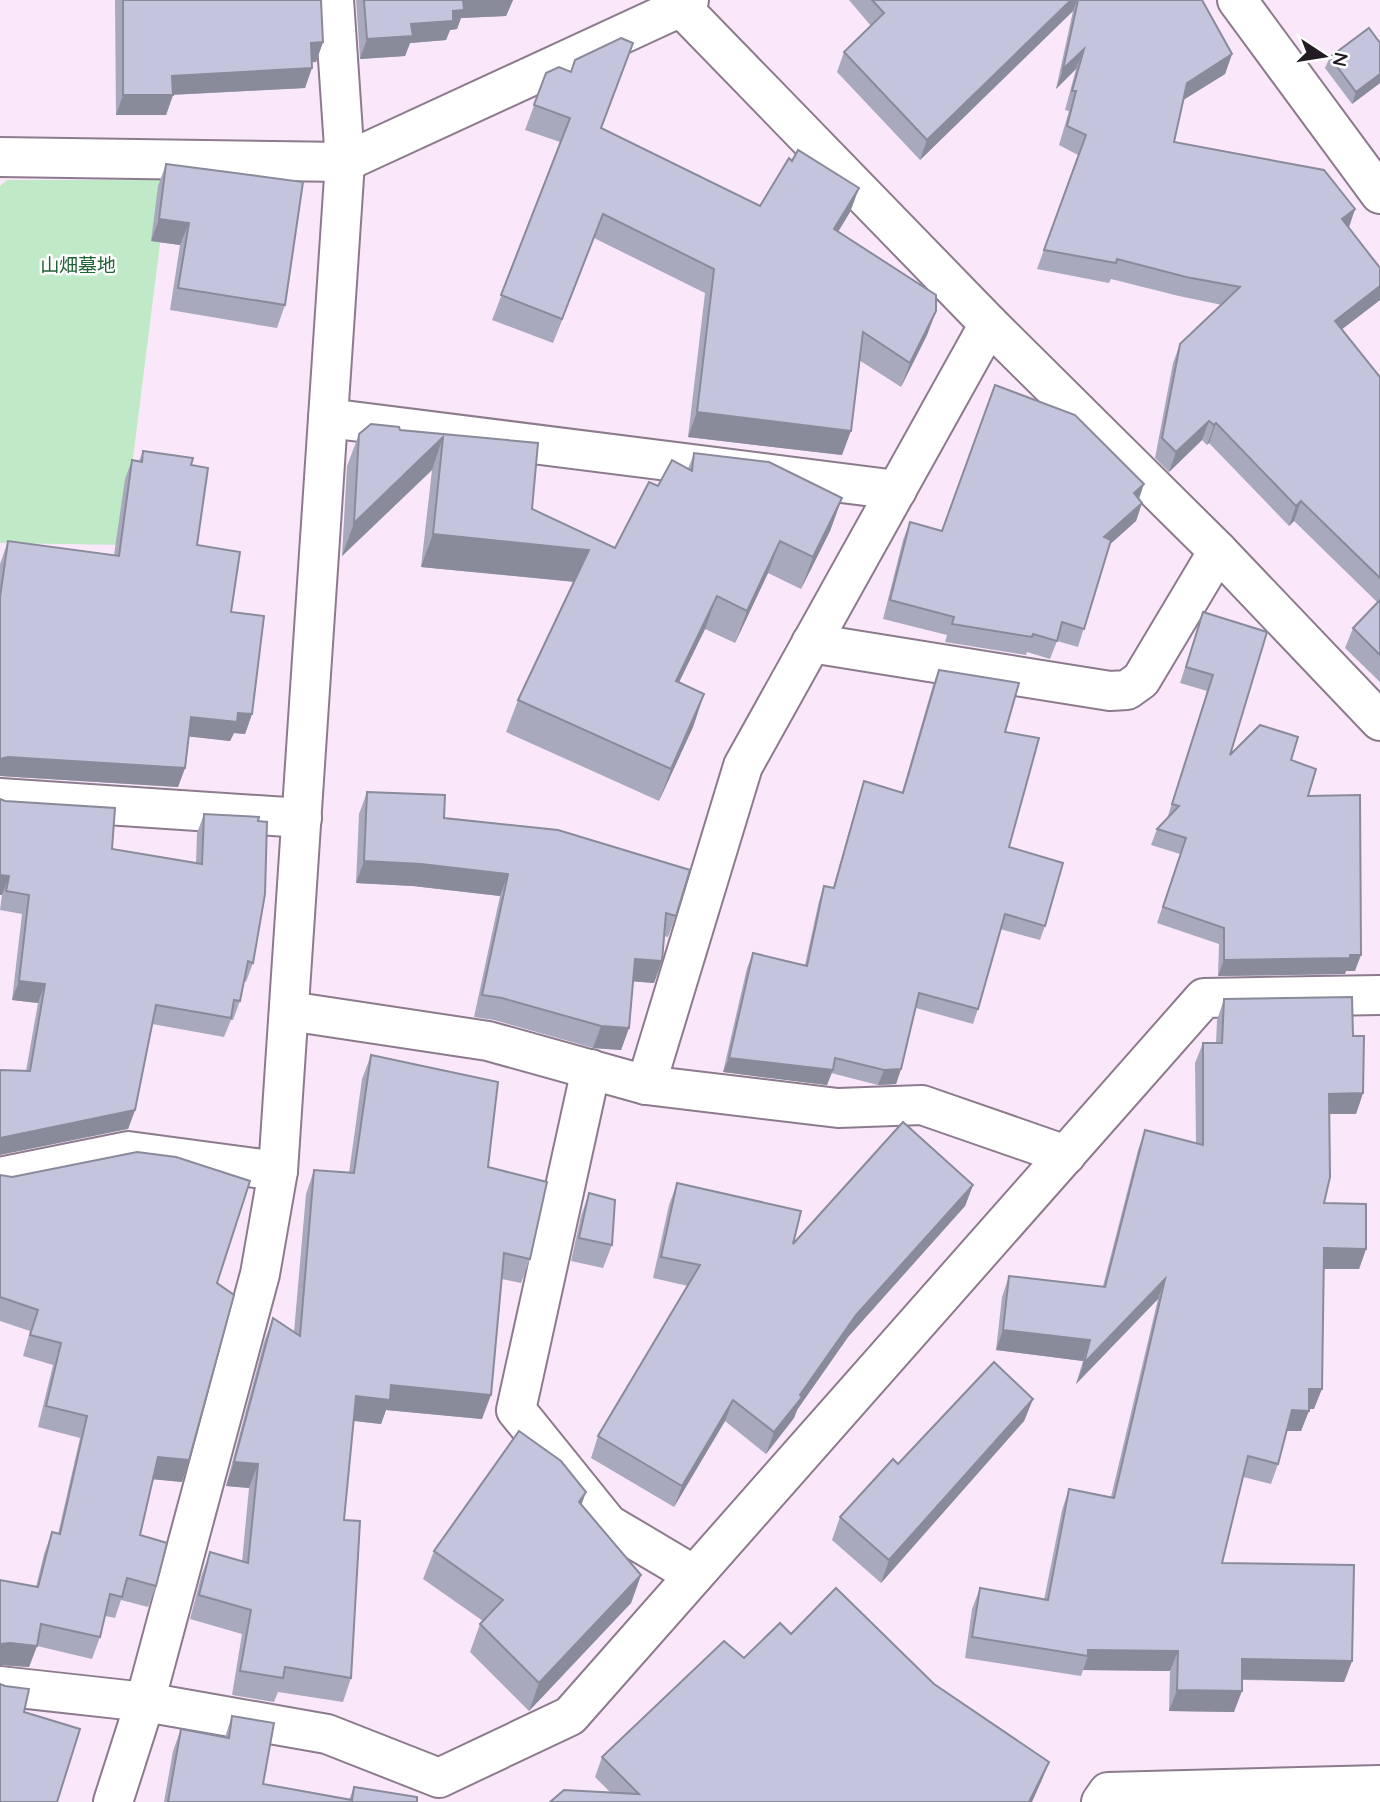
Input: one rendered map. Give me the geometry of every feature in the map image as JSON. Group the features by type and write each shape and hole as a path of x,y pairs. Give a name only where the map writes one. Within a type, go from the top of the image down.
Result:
{"street":[{"path":"113,1802 145,1702 260,1274 278,1171 345,162 334,0"},
{"path":"1237,0 1380,194"},
{"path":"0,157 345,162 685,3 989,324 1218,551 1380,721"},
{"path":"646,1085 743,766 989,324"},
{"path":"328,418 897,490"},
{"path":"811,643 1110,691 1127,690 1141,680 1218,551"},
{"path":"0,798 302,818"},
{"path":"0,1686 145,1702 327,1734 438,1790 570,1716 1204,998 1380,995"},
{"path":"289,1011 488,1041 646,1085 838,1108 922,1105 1066,1155"},
{"path":"591,1069 516,1410 608,1524 694,1575"},
{"path":"0,1177 128,1151 278,1171"},
{"path":"1101,1802 1108,1792 1380,1786"}],"green space":[{"name":"山畑墓地","path":"7,180 168,180 122,545 0,543 0,186"}],"building":[{"path":"123,0 321,0 323,42 311,43 312,68 172,76 173,95 123,95"},
{"path":"364,0 463,0 464,10 453,11 453,21 411,24 413,36 367,39"},
{"path":"872,0 1071,0 927,140 844,52 884,13"},
{"path":"1078,0 1202,0 1232,54 1187,83 1174,142 1324,170 1355,209 1342,219 1380,268 1380,286 1335,321 1380,377 1380,578 1301,501 1296,506 1216,423 1214,425 1209,421 1176,452 1162,438 1180,344 1240,287 1186,277 1117,259 1116,263 1044,250 1086,135 1067,126 1076,91 1072,91 1084,49 1063,69"},
{"path":"1369,28 1380,43 1380,74 1356,92 1330,57"},
{"path":"621,38 633,43 601,128 760,206 789,158 792,161 798,150 859,188 834,229 936,295 936,311 910,363 863,332 851,431 697,412 714,269 603,214 562,319 501,295 570,118 534,105 546,73 559,67 571,72 575,60"},
{"path":"166,164 303,182 285,305 178,288 189,223 159,219"},
{"path":"995,385 1075,415 1144,484 1134,493 1142,503 1104,537 1111,540 1084,629 1062,622 1057,641 1033,634 1032,637 952,624 954,617 890,600 910,522 942,531"},
{"path":"371,424 399,427 400,430 538,443 532,509 615,548 649,482 658,486 672,460 692,471 694,453 769,462 842,498 813,557 780,541 747,611 717,596 676,681 704,694 671,769 518,700 589,550 433,534 443,437 354,523 359,434"},
{"path":"143,451 193,458 191,465 208,468 197,545 240,552 231,612 264,616 252,714 238,713 237,722 191,717 185,768 8,757 0,759 0,597 8,541 119,556 132,460 142,462"},
{"path":"1380,600 1380,655 1353,628"},
{"path":"1203,612 1267,632 1230,755 1260,725 1298,737 1291,760 1316,769 1308,796 1360,795 1361,955 1350,955 1350,958 1224,960 1224,928 1163,907 1186,838 1157,829 1179,806 1172,804 1213,675 1186,667"},
{"path":"939,670 1019,683 1005,732 1039,738 1009,847 1063,863 1045,926 1005,914 978,1009 919,993 901,1069 884,1070 835,1058 833,1070 729,1058 753,953 807,966 824,886 834,888 864,781 903,793"},
{"path":"367,792 445,795 444,818 558,830 690,870 676,916 666,913 662,961 635,959 629,1028 601,1026 502,998 482,995 508,874 421,864 364,861"},
{"path":"0,799 115,808 112,849 202,864 204,814 259,817 258,821 267,822 265,894 253,963 248,961 240,1001 234,1000 231,1018 156,1005 135,1110 0,1138 0,1070 30,1071 45,984 19,981 29,895 6,891 9,876 0,875"},
{"path":"1352,997 1353,1036 1364,1036 1363,1093 1329,1094 1330,1177 1324,1203 1366,1204 1366,1249 1324,1248 1322,1389 1309,1389 1309,1411 1292,1410 1278,1464 1248,1456 1222,1563 1354,1565 1352,1661 1242,1659 1242,1691 1177,1690 1178,1651 1088,1650 1088,1656 972,1637 980,1588 1048,1600 1069,1489 1114,1498 1165,1279 1084,1363 1090,1340 1003,1330 1009,1276 1105,1287 1145,1130 1203,1145 1203,1043 1222,1043 1224,999"},
{"path":"371,1055 498,1082 488,1167 547,1182 530,1259 504,1253 491,1395 391,1385 390,1400 356,1396 344,1520 360,1521 351,1678 285,1667 283,1678 240,1671 251,1610 199,1595 210,1552 248,1563 258,1464 234,1462 273,1318 300,1336 314,1170 354,1173"},
{"path":"903,1122 973,1185 856,1315 800,1395 802,1397 774,1432 733,1400 682,1486 598,1436 700,1265 661,1257 677,1183 801,1211 793,1244"},
{"path":"137,1152 176,1157 250,1181 217,1283 234,1295 189,1460 158,1457 140,1535 167,1543 156,1586 127,1578 122,1597 110,1594 100,1637 41,1624 37,1646 0,1644 0,1580 38,1587 52,1532 60,1534 87,1416 46,1406 61,1343 30,1335 38,1310 0,1297 0,1175 12,1177"},
{"path":"589,1193 615,1200 612,1245 579,1238"},
{"path":"994,1362 1033,1399 889,1560 840,1517 893,1459 898,1464"},
{"path":"519,1431 561,1461 586,1492 579,1502 641,1575 539,1683 480,1624 503,1600 434,1551"},
{"path":"836,1588 934,1684 1049,1762 1029,1802 550,1802 564,1790 639,1794 602,1757 724,1641 744,1658 780,1623 791,1634"},
{"path":"0,1684 29,1689 24,1712 80,1729 57,1802 0,1802"},
{"path":"232,1716 274,1723 263,1784 352,1800 354,1787 417,1797 417,1802 168,1802 181,1729 229,1738"}]}
